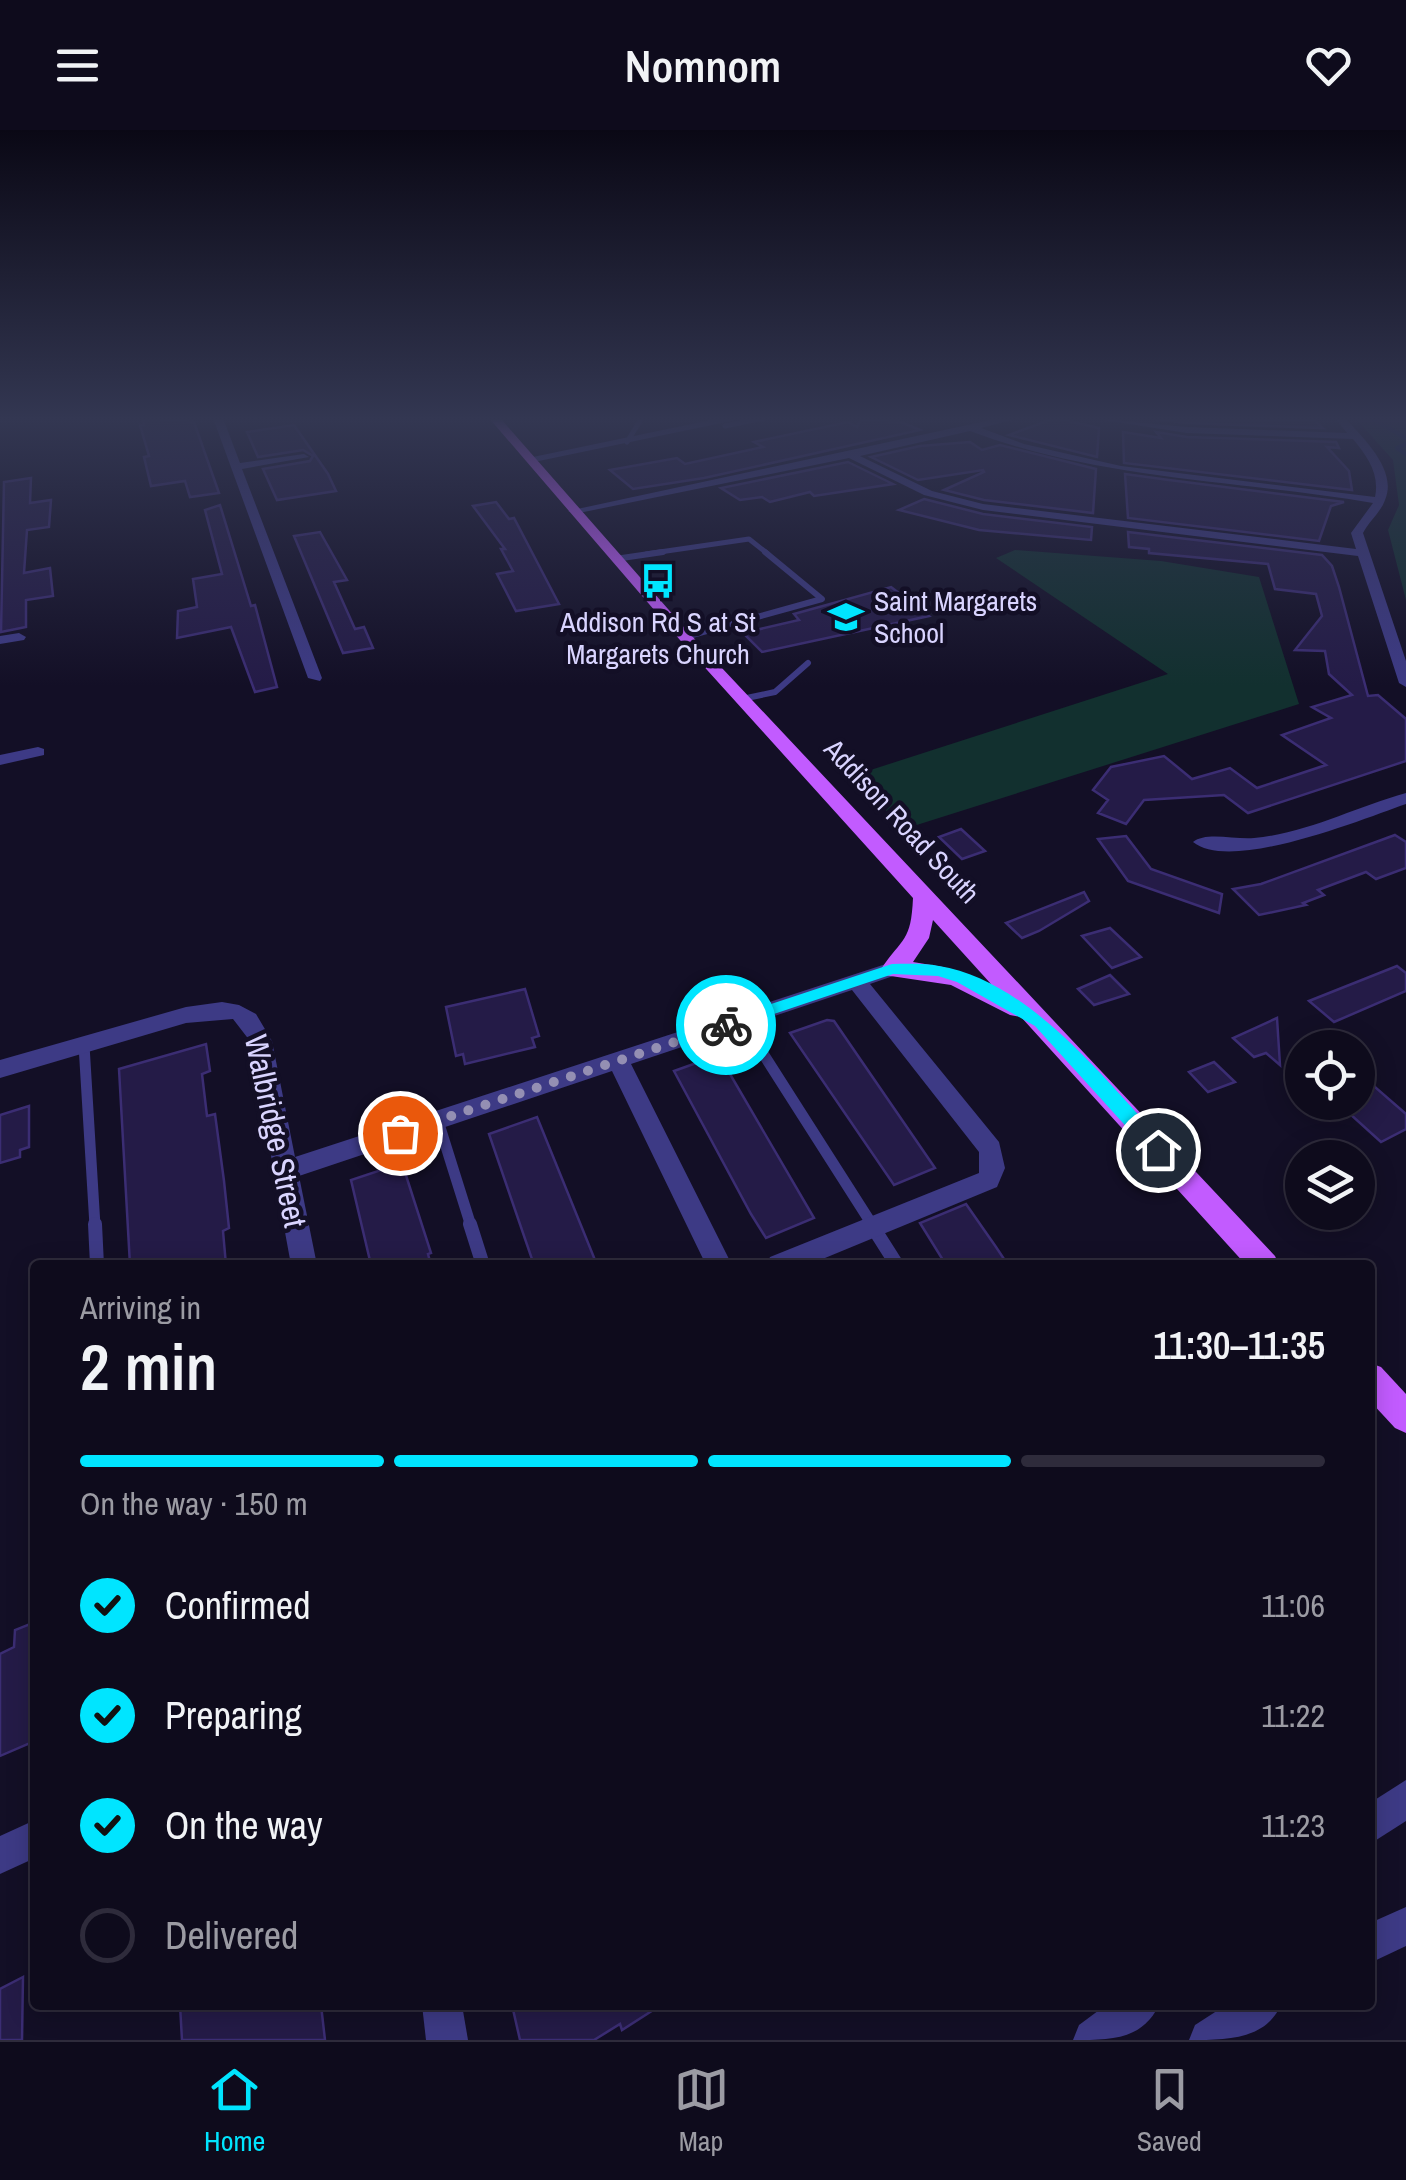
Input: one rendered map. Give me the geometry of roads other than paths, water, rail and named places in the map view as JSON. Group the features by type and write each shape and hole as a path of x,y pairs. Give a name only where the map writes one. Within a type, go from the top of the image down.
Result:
{"main road":[{"name":"Addison Road South","path":"571,507 684,636 1260,1260"},
{"path":"892,969 916,948 922,932 924,896"},
{"path":"892,969 938,971 962,978 1040,1022"},
{"path":"1375,1384 1406,1418"}],"street":[{"path":"251,507 315,678"},
{"path":"574,511 596,507"},
{"path":"983,507 1362,553"},
{"path":"1375,507 1358,529 1362,553 1406,683"},
{"path":"0,640 19,637"},
{"path":"0,760 38,752"},
{"path":"1202,842 1242,846 1285,840 1406,798"},
{"path":"286,1170 892,969"},
{"path":"791,1260 988,1180 993,1168 990,1149 857,982"},
{"name":"Walbridge Street","path":"0,1070 216,1009 239,1012 253,1020 261,1041 303,1260"},
{"path":"618,1060 717,1260"},
{"path":"1375,1822 1406,1798"},
{"path":"0,1856 30,1841"},
{"path":"1375,1940 1406,1926"},
{"path":"443,2010 447,2040"},
{"path":"1094,2040 1133,2010"},
{"path":"1210,2040 1254,2010"}],"lane":[{"path":"615,560 749,539 822,599 684,636"},
{"path":"742,699 775,692 808,662"},
{"path":"741,1020 894,1260"},
{"path":"84,1045 97,1260"},
{"path":"438,1121 480,1260"}],"place":[{"name":"Addison Rd S at St Margarets Church","path":"658,581"},
{"name":"Saint Margarets School","path":"846,617"}]}
